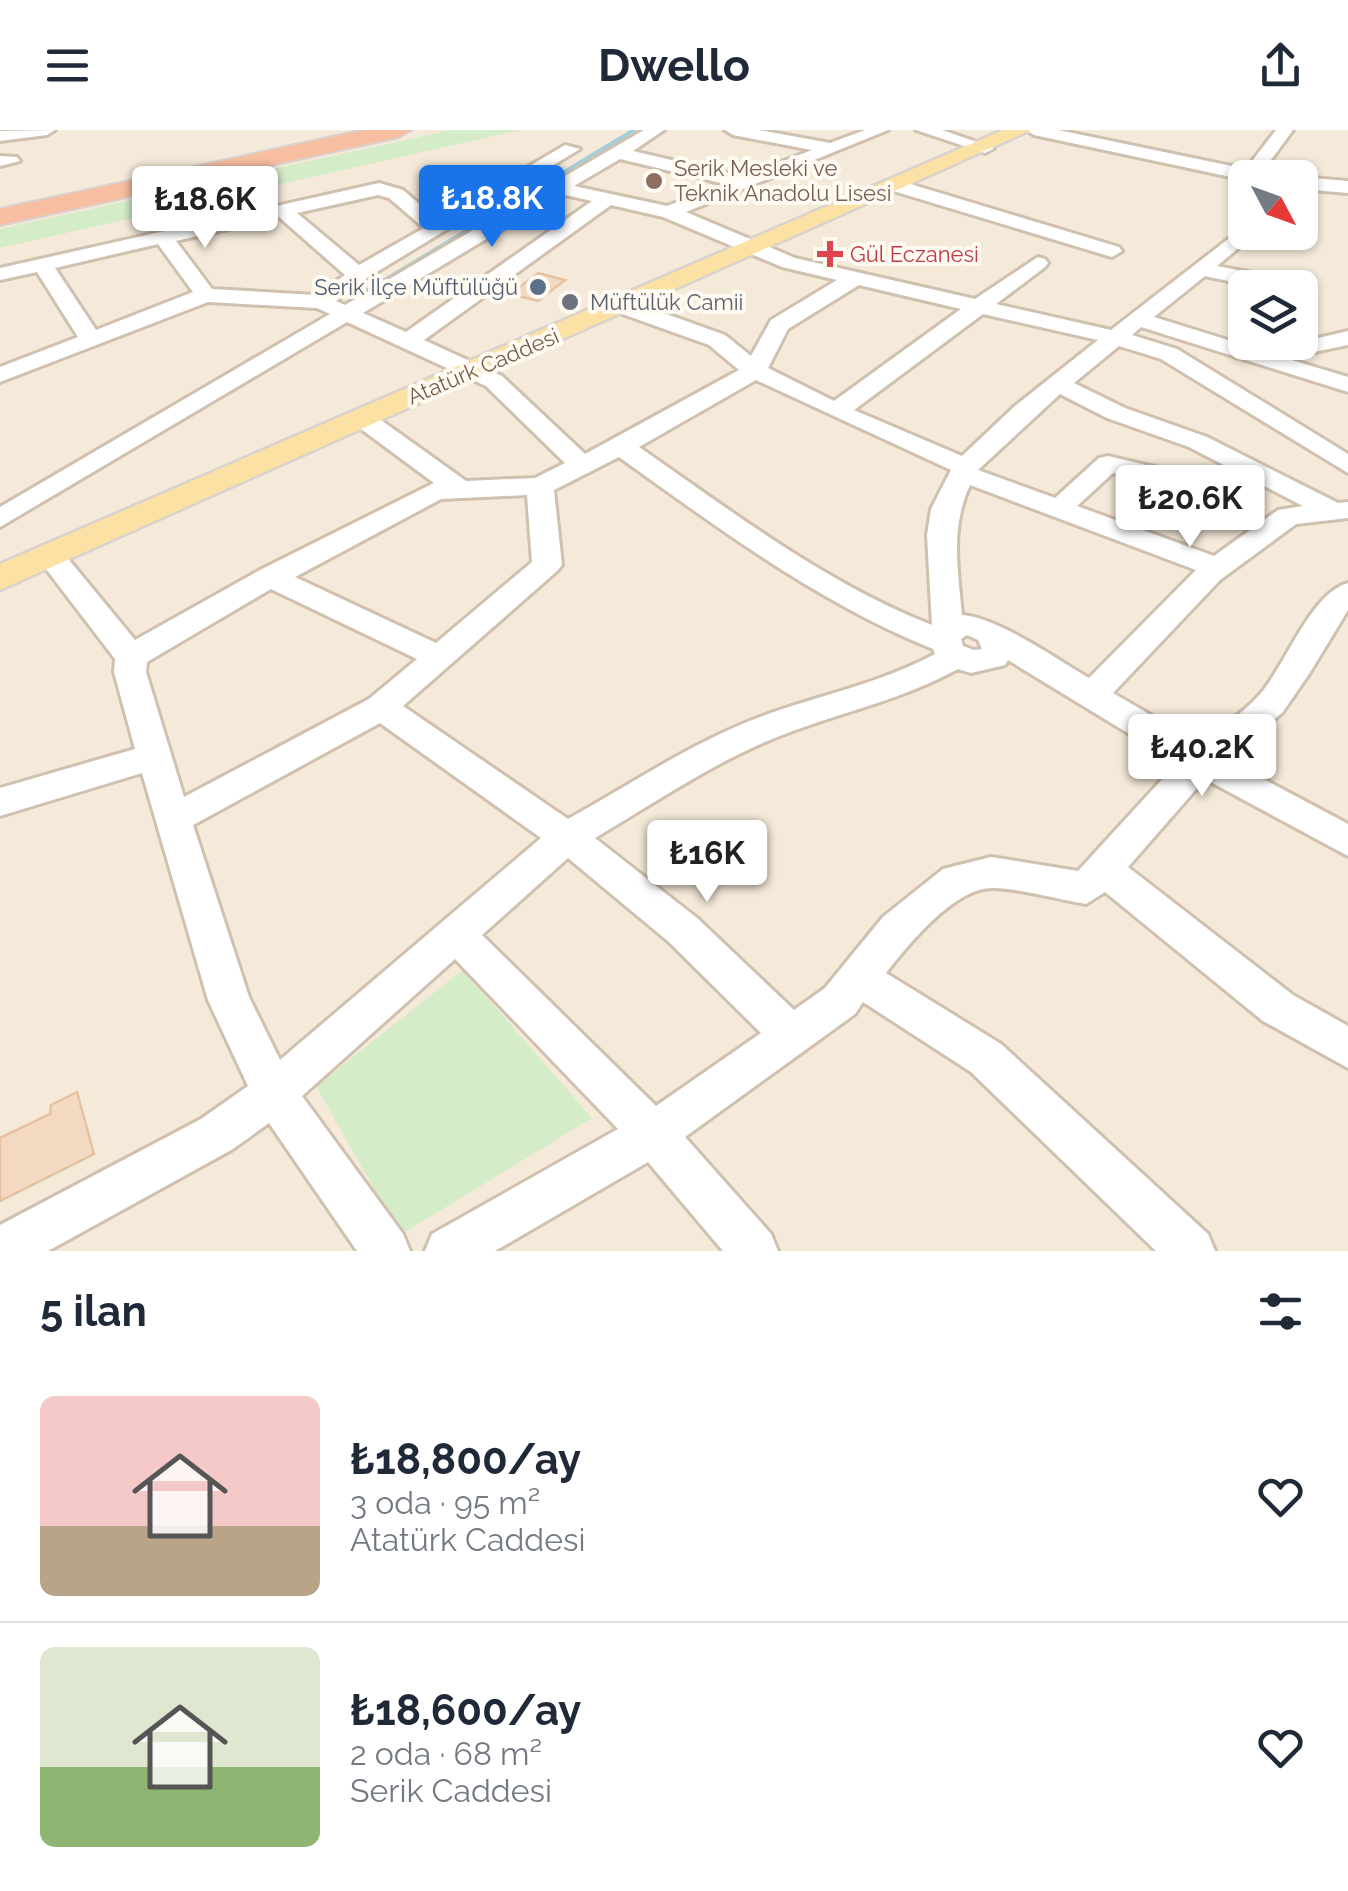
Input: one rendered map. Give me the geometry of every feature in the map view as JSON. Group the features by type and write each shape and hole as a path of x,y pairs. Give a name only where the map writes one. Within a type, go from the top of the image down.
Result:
{"highway":[{"path":"0,205 358,130"},
{"path":"0,217 399,130"}],"main road":[{"name":"Atatürk Caddesi","path":"0,578 1021,130"}],"street":[{"path":"0,136 47,130"},
{"path":"733,130 831,149"},
{"path":"669,212 880,130"},
{"path":"924,130 985,148"},
{"path":"1034,130 1228,170"},
{"path":"1267,160 1285,130"},
{"path":"0,519 654,131"},
{"path":"379,295 373,287 380,277 615,139 654,131"},
{"path":"1146,153 1157,132"},
{"path":"321,302 358,275 570,148"},
{"path":"617,153 742,182"},
{"path":"897,186 1112,251"},
{"path":"1318,186 1348,187"},
{"path":"0,274 379,188 396,194 437,228"},
{"path":"557,188 605,202 669,212 789,264 1118,338 1168,354 1348,465"},
{"path":"410,340 605,202"},
{"path":"281,210 358,275"},
{"path":"162,237 206,295"},
{"path":"967,643 944,586 945,510 964,470 1024,411 1228,247"},
{"path":"836,412 1038,263"},
{"path":"43,264 92,339"},
{"path":"1202,269 1228,274"},
{"path":"131,657 270,577 435,491 540,486 583,466 754,371 778,326 854,279"},
{"path":"0,374 206,295 321,302 474,370 504,390 583,466"},
{"path":"622,306 717,340 754,371 964,470 1218,567"},
{"path":"1140,320 1228,346"},
{"path":"1318,344 1348,338"},
{"path":"1274,360 1348,385"},
{"path":"1058,384 1116,413 1198,442 1344,513"},
{"path":"1024,411 1116,413"},
{"path":"362,418 460,490"},
{"path":"621,446 734,526 883,617 967,643 1091,696 1348,840"},
{"path":"1058,509 1108,464 1180,481"},
{"path":"174,819 381,707 547,565 540,486"},
{"path":"1091,696 1218,567 1288,516 1344,513"},
{"path":"50,555 131,657 130,672 229,1000 274,1093 386,1251"},
{"path":"270,577 440,657"},
{"path":"449,1251 653,1134 840,1000 896,929 956,880 990,872 1086,888 1200,760 1270,705 1298,666 1328,612 1348,594"},
{"path":"0,1251 217,1134 274,1093 567,837 726,745 772,725 903,686 967,643"},
{"path":"381,707 567,837 683,930 791,1035"},
{"path":"0,802 154,756"},
{"path":"1103,869 1278,1008 1348,1048"},
{"path":"454,933 653,1134 754,1251"},
{"path":"858,977 986,1058 1191,1251"}],"shaded area":[{"path":"0,130 1348,130 1348,1251 0,1251"}],"green space":[{"path":"451,130 520,130 0,248 0,229"},
{"path":"463,970 592,1118 400,1235 316,1086"}],"building":[{"name":"Serik İlçe Müftülüğü","path":"538,273 565,280 538,301 510,294"},
{"path":"77,1092 94,1154 0,1201 0,1138 50,1114 51,1105"}],"waterway":[{"path":"340,307 634,130"},
{"path":"309,327 321,319"}],"place":[{"name":"Serik Mesleki ve Teknik Anadolu Lisesi","path":"654,181"},
{"name":"Gül Eczanesi","path":"830,254"},
{"name":"Serik İlçe Müftülüğü","path":"538,287"},
{"name":"Müftülük Camii","path":"570,302"}]}
